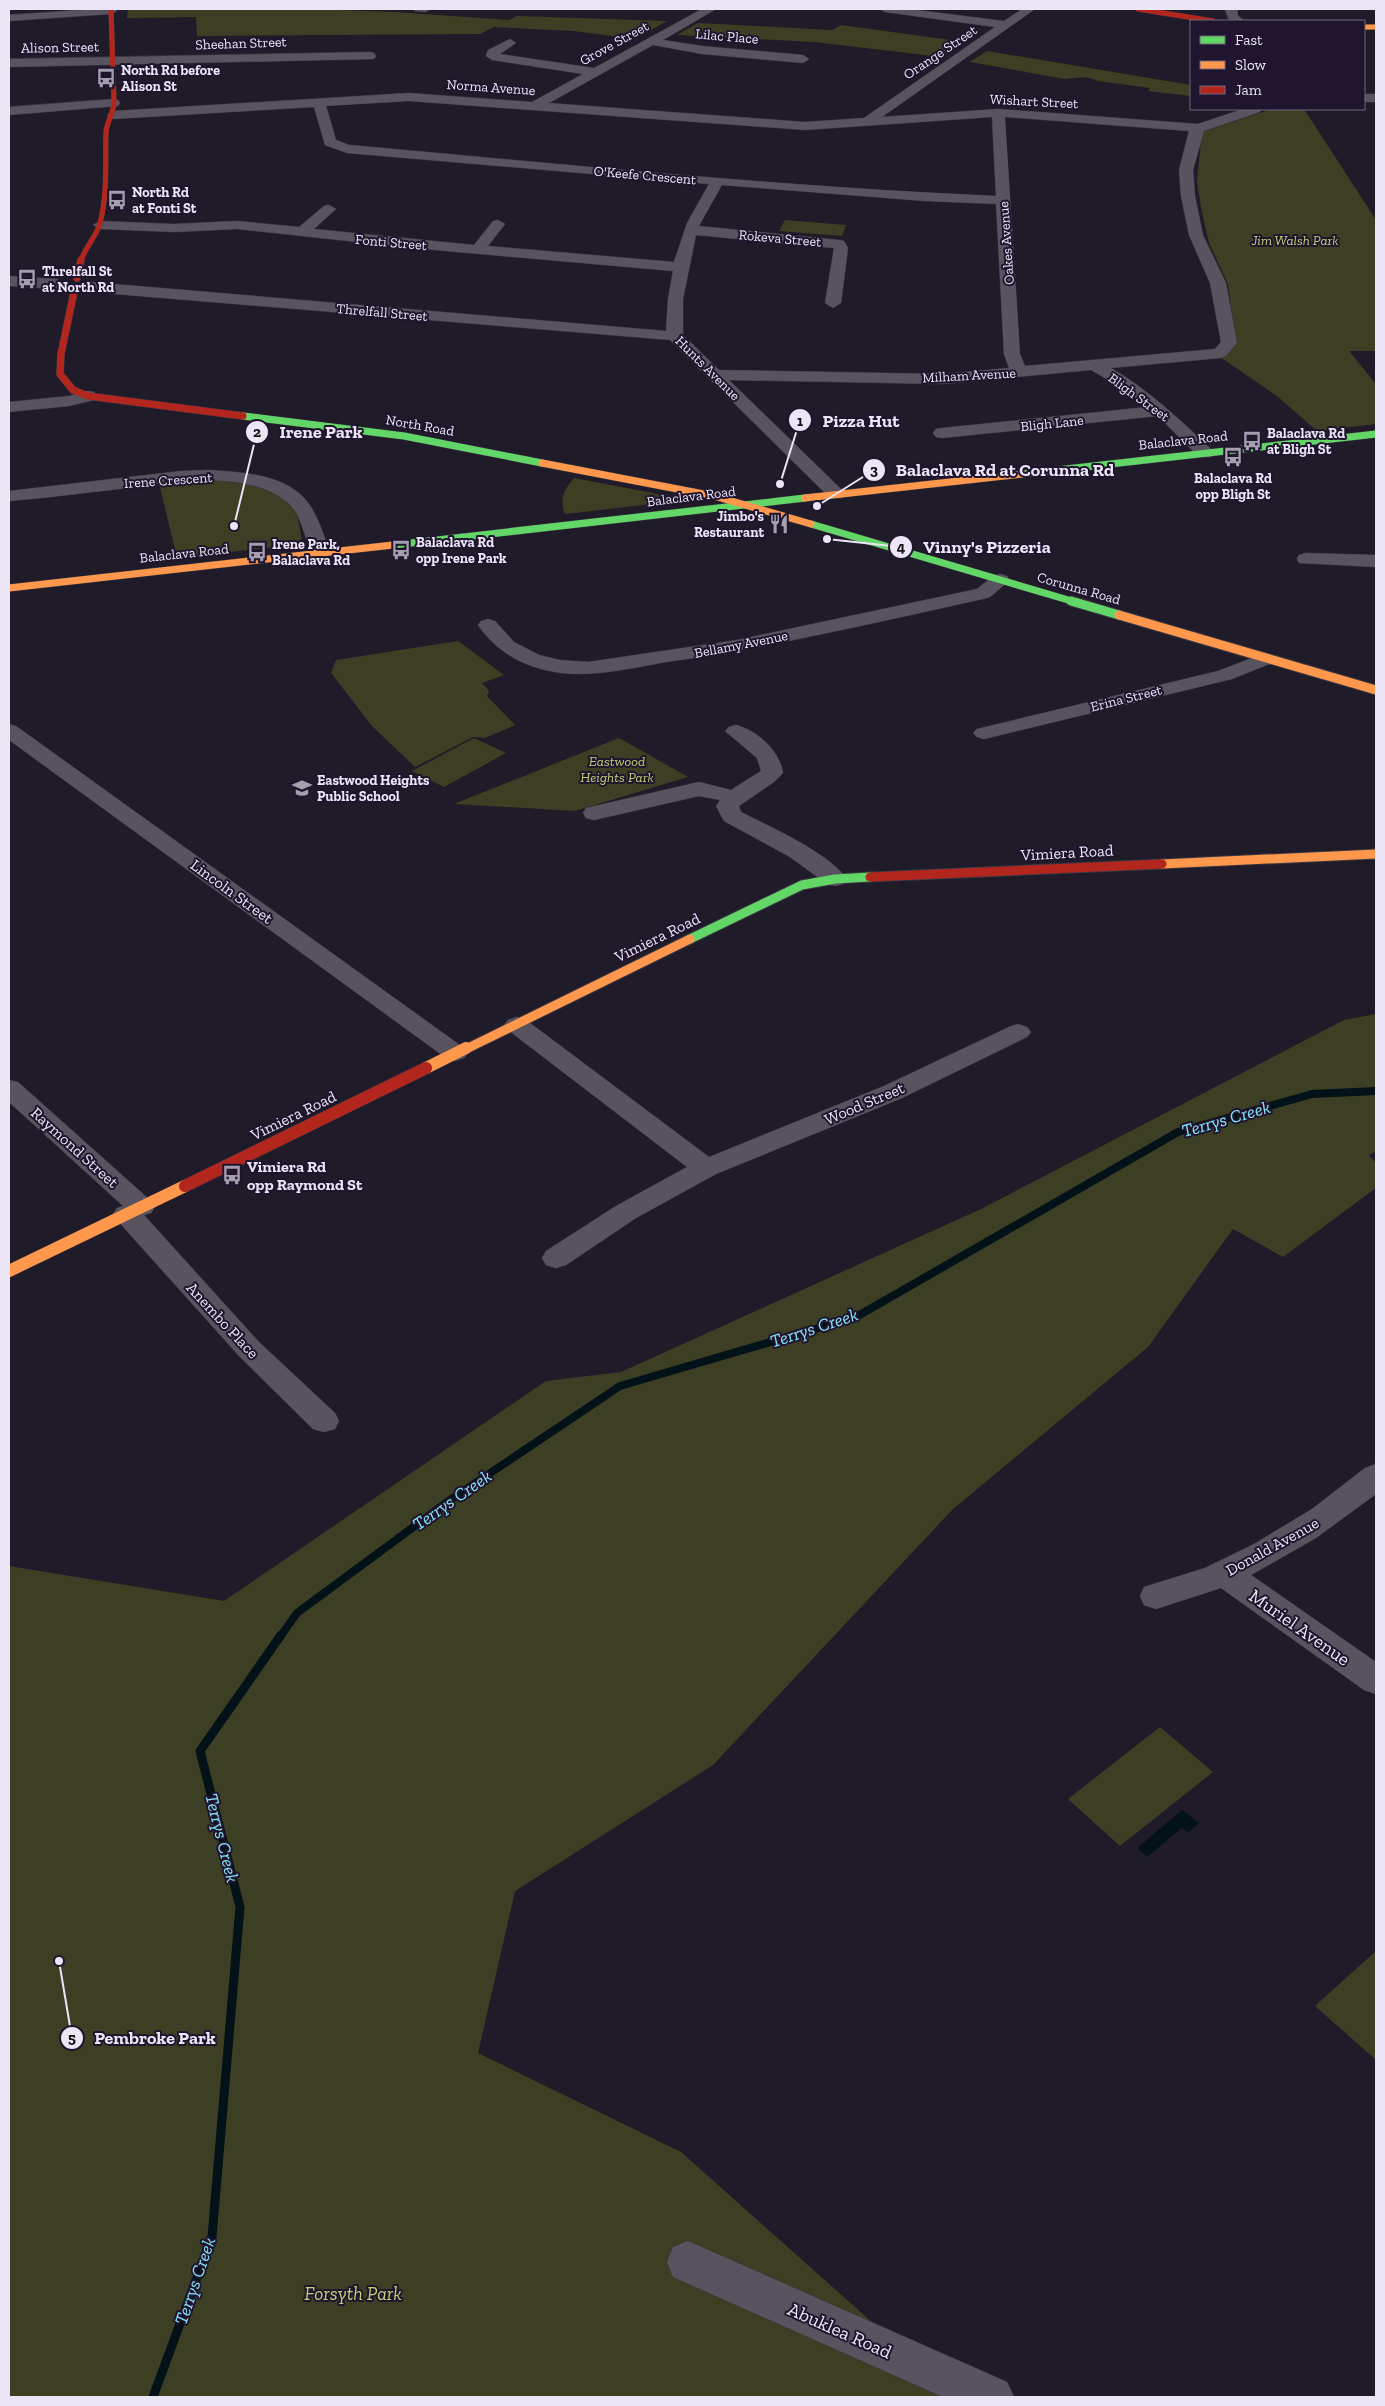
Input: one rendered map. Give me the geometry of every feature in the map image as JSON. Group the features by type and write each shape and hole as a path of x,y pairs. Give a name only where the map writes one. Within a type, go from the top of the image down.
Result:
{"street":[{"path":"419,9 424,9"},
{"name":"Grove Street","path":"535,106 649,41 710,9"},
{"path":"885,9 1006,25"},
{"name":"Orange Street","path":"868,121 1029,9"},
{"path":"1138,9 1199,20"},
{"path":"9,18 111,10 113,62 113,109 106,130 107,182 100,225 83,253 83,283 74,292 66,290 57,284 9,281"},
{"name":"Lilac Place","path":"649,41 702,50 803,59"},
{"path":"510,44 492,53 492,56 594,72"},
{"name":"Sheehan Street","path":"113,62 370,56"},
{"name":"Alison Street","path":"9,63 113,62"},
{"name":"Norma Avenue","path":"9,110 113,109 319,102 409,96 796,125 868,121"},
{"name":"O'Keefe Crescent","path":"319,102 330,142 348,149 718,181 925,197 1003,200"},
{"path":"1199,128 1253,110"},
{"name":"Wishart Street","path":"868,121 998,113 1199,128"},
{"name":"Oakes Avenue","path":"998,113 1012,354 1019,372"},
{"name":"Milham Avenue","path":"716,376 942,379 1092,364 1199,357 1220,353 1229,343 1218,283 1196,235 1188,196 1186,170 1196,131 1199,128"},
{"name":"Hunts Avenue","path":"718,181 691,230 682,267 672,329 675,336 836,494"},
{"path":"301,233 329,209"},
{"path":"478,250 498,224"},
{"name":"Fonti Street","path":"100,225 174,228 237,226 478,250 682,267"},
{"name":"Rokeva Street","path":"691,230 839,244 841,248 833,303"},
{"path":"57,284 63,280 83,283"},
{"name":"Threlfall Street","path":"83,283 675,336"},
{"name":"North Road","path":"74,292 61,354 60,374 73,390 88,396 404,436 674,487 745,505"},
{"name":"Bligh Street","path":"1092,364 1126,384 1162,411 1205,453"},
{"path":"9,406 70,400 88,396"},
{"name":"Bligh Lane","path":"942,433 1162,411"},
{"name":"Balaclava Road","path":"9,588 1376,434"},
{"name":"Irene Crescent","path":"9,496 181,476 209,475 255,482 294,498 306,516 321,552"},
{"path":"672,513 685,500 683,494 674,487"},
{"name":"Corunna Road","path":"745,505 1376,690"},
{"path":"1306,559 1376,560"},
{"name":"Bellamy Avenue","path":"488,625 494,635 515,652 539,663 564,668 588,668 746,644 982,593 1000,580"},
{"name":"Erina Street","path":"984,733 1225,675 1265,659"},
{"name":"Lincoln Street","path":"9,730 455,1053"},
{"path":"736,731 766,755 772,765 772,773 761,784 733,797 726,806 732,816 818,864 835,879"},
{"path":"594,813 699,789 733,797"},
{"name":"Vimiera Road","path":"9,1271 802,885 835,879 1376,854"},
{"path":"517,1024 706,1168"},
{"name":"Wood Street","path":"556,1258 626,1212 706,1168 893,1092 1018,1032"},
{"name":"Raymond Street","path":"9,1088 134,1211"},
{"name":"Anembo Place","path":"134,1211 249,1348 324,1421"},
{"name":"Donald Avenue","path":"1156,1596 1224,1573 1309,1528 1348,1501 1376,1476"},
{"name":"Muriel Avenue","path":"1224,1573 1376,1680"},
{"name":"Abuklea Road","path":"688,2262 992,2397"}],"green space":[{"path":"128,9 309,9 394,12 509,20 517,16 667,21 635,39 573,31 494,27 480,34 197,36 196,17 127,18"},
{"path":"698,23 832,30 841,25 965,42 942,57 814,42 677,35"},
{"path":"987,51 1190,85 1190,96 1148,91 1150,88 1098,81 1086,77 1065,79 970,62"},
{"name":"Jim Walsh Park","path":"1269,110 1305,110 1376,220 1376,351 1349,351 1376,384 1376,424 1317,431 1277,396 1220,357 1236,345 1228,284 1209,243 1201,208 1197,181 1202,132"},
{"path":"785,220 846,225 842,236 779,231"},
{"path":"574,478 666,497 661,503 565,514 562,503 564,494"},
{"path":"194,479 235,482 264,489 277,495 287,502 295,512 302,539 291,545 177,558 159,483"},
{"path":"458,641 504,675 482,683 489,691 487,696 515,725 485,738 473,737 415,767 372,726 331,673 336,660"},
{"path":"474,738 506,753 444,787 412,771"},
{"name":"Eastwood Heights Park","path":"619,738 688,777 575,811 454,804"},
{"name":"Forsyth Park","path":"1376,1014 1376,1151 1369,1155 1376,1163 1376,1188 1283,1257 1233,1229 1148,1347 953,1509 713,1765 515,1891 478,2053 681,2152 956,2397 9,2397 9,1566 224,1601 546,1381 621,1372 981,1209 1344,1020"},
{"path":"1160,1727 1213,1772 1120,1846 1068,1799"},
{"path":"1376,1951 1376,2058 1375,2059 1315,2006"}],"shaded area":[{"path":"1182,1810 1199,1823 1188,1833 1182,1828 1147,1857 1137,1848"}],"waterway":[{"name":"Terrys Creek","path":"280,1637 297,1613 450,1500 620,1386 856,1317 1178,1132 1312,1094 1376,1091"},
{"name":"Terrys Creek","path":"153,2397 212,2237 240,1907 200,1751 281,1635"}],"traffic: fast":[{"path":"243,416 404,436 542,463"},
{"path":"1022,474 1376,434"},
{"path":"393,545 805,498"},
{"path":"811,524 1119,615"},
{"path":"690,939 802,885 835,879 870,877"}],"traffic: slow":[{"path":"1365,27 1376,27"},
{"path":"542,463 714,496 811,524"},
{"path":"805,498 1022,474"},
{"path":"9,588 393,545"},
{"path":"1119,615 1376,690"},
{"path":"1162,864 1376,854"},
{"path":"426,1068 690,939"},
{"path":"9,1271 185,1186"}],"traffic: jam":[{"path":"77,278 83,253 100,225 107,182 106,130 113,115 114,103 111,9"},
{"path":"1138,9 1207,20"},
{"path":"74,292 61,354 60,374 73,390 88,396 243,416"},
{"path":"870,877 1162,864"},
{"path":"185,1186 426,1068"}],"place":[{"name":"North Rd before Alison St","path":"106,78"},
{"name":"North Rd at Fonti St","path":"117,200"},
{"name":"Threlfall St at North Rd","path":"27,279"},
{"name":"Balaclava Rd at Bligh St","path":"1252,441"},
{"name":"Balaclava Rd opp Bligh St","path":"1233,457"},
{"name":"Pizza Hut","path":"780,484"},
{"name":"Balaclava Rd at Corunna Rd","path":"817,506"},
{"name":"Jimbo's Restaurant","path":"779,524"},
{"name":"Irene Park","path":"234,526"},
{"name":"Vinny's Pizzeria","path":"827,539"},
{"name":"Balaclava Rd opp Irene Park","path":"401,550"},
{"name":"Irene Park, Balaclava Rd","path":"257,552"},
{"name":"Eastwood Heights Public School","path":"302,788"},
{"name":"Vimiera Rd opp Raymond St","path":"232,1175"},
{"name":"Pembroke Park","path":"59,1961"}]}
